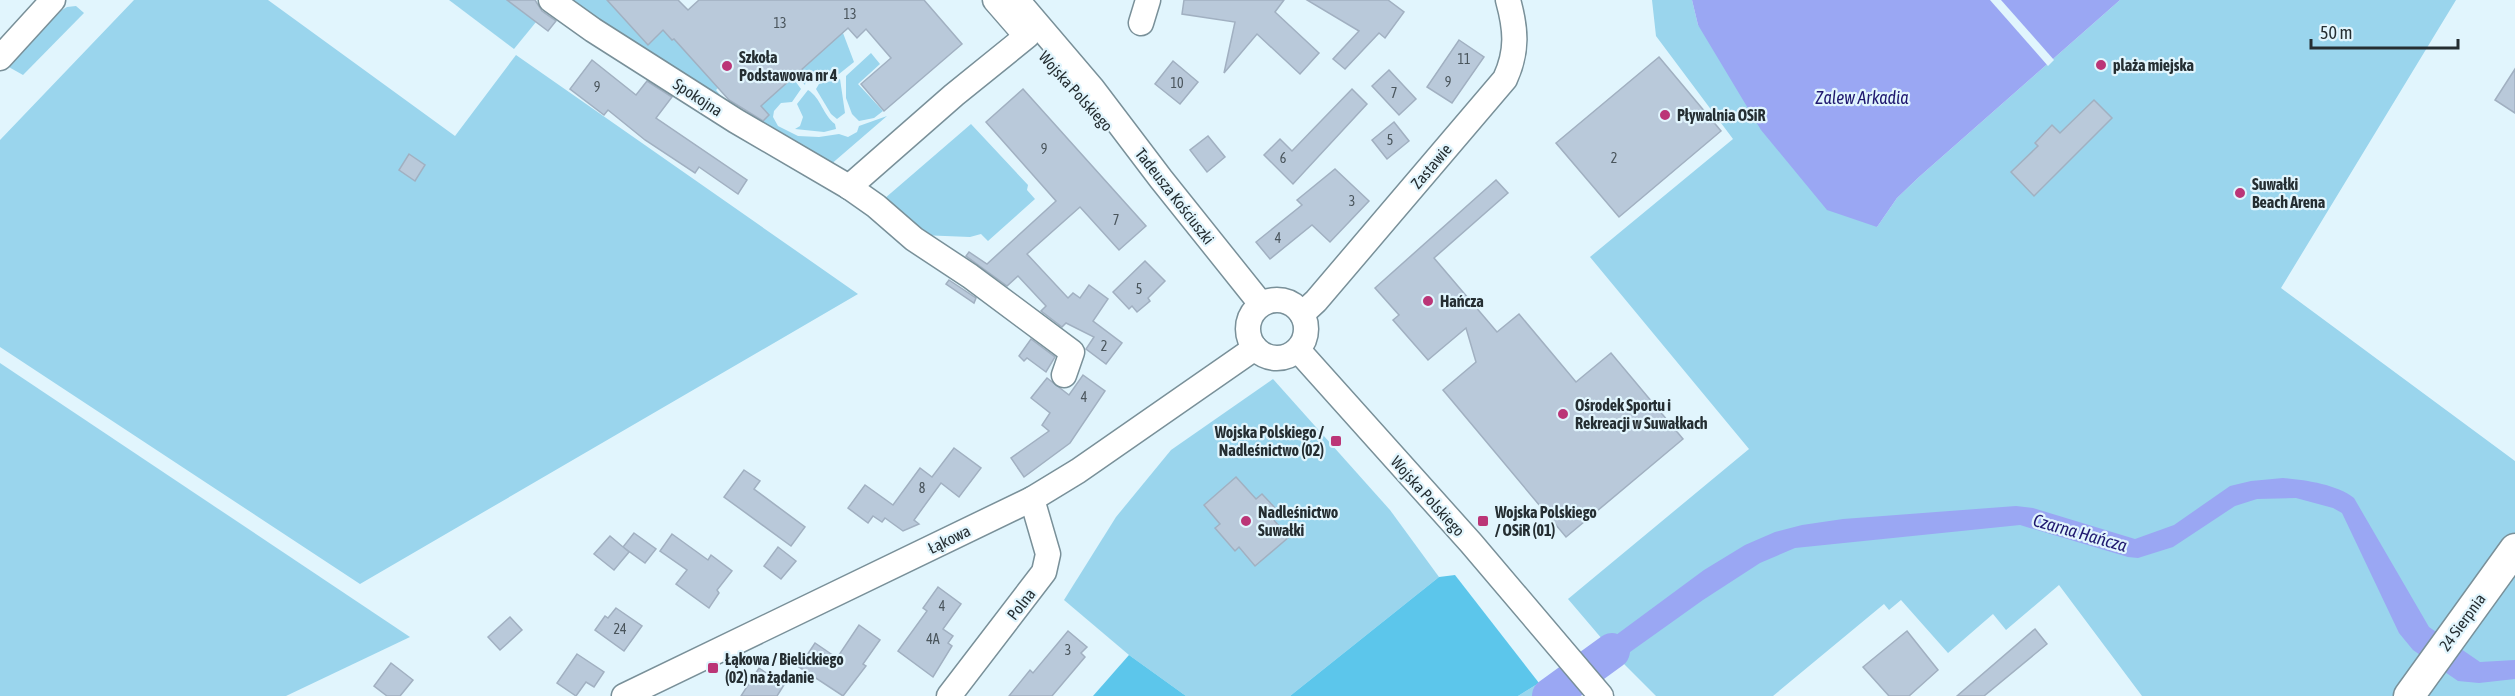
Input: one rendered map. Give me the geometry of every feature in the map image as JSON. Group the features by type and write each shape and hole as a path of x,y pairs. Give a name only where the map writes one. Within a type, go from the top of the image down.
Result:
{"main road":[{"name":"24 Sierpnia","path":"2411,693 2515,549"}],"street":[{"path":"4,44 52,0"},
{"name":"Spokojna","path":"551,0 593,30 736,121 876,206 914,239 970,276 1072,352 1064,375"},
{"name":"Wojska Polskiego","path":"995,0 1086,105 1161,179"},
{"name":"Wojska Polskiego","path":"1017,0 1092,87"},
{"path":"1141,23 1148,0"},
{"name":"Zastawie","path":"1302,314 1322,294 1505,78 1514,60 1515,34 1508,0"},
{"path":"849,188 954,95 1027,36"},
{"name":"Tadeusza Kościuszki","path":"1092,87 1161,179 1261,304"},
{"path":"1279,299 1288,301 1302,314 1306,333 1298,350 1288,356 1268,357 1255,348 1248,336 1249,318 1261,304 1279,299"},
{"name":"Łąkowa","path":"624,696 1032,499 1078,471 1255,348"},
{"name":"Wojska Polskiego","path":"1298,350 1471,543 1599,693"},
{"name":"Polna","path":"949,696 1044,572 1047,554 1032,499"}],"shaded area":[{"path":"134,0 268,0 455,136 516,55 858,294 360,584 0,347 0,140"},
{"path":"449,0 507,0 536,22 514,49"},
{"path":"563,0 607,0 648,44 663,30 719,87 716,90 725,101"},
{"path":"731,0 798,73 828,46 787,0 849,28 843,33 854,62 839,74 819,79 813,75 806,78 805,85 796,75 793,78 801,89 792,102 781,103 774,111 773,117 778,126 798,136 819,137 839,134 848,137 857,132 859,126 887,116 829,166 731,110 731,101 747,118 776,91"},
{"path":"1652,0 1692,0 1698,25 1877,227 1897,198 1919,177 2120,0 2456,0 2281,288 2515,461 2515,696 2142,696 2059,585 2006,630 1993,614 1948,653 1901,600 1889,610 1884,604 1773,696 1656,696 1620,660 1568,599 1749,449 1590,257 1733,139 1656,36"},
{"path":"76,6 84,13 23,75 7,66 62,10"},
{"path":"871,53 880,64 858,84 883,111 874,118 859,121 852,114 846,98 846,76"},
{"path":"840,79 845,113 837,119 831,114 816,89 819,84"},
{"path":"808,90 816,97 835,124 836,129 824,132 795,129 800,126 803,117 797,104"},
{"path":"971,124 1028,185 1027,190 1035,199 988,241 981,234 970,237 920,235 914,222 884,199"},
{"path":"0,363 410,637 286,696 0,696"},
{"path":"1273,379 1390,510 1439,577 1290,696 1186,696 1129,655 1064,600 1116,517 1171,450"},
{"path":"1455,575 1539,683 1518,696 1290,696 1439,577"},
{"path":"1129,655 1186,696 1093,696"},
{"path":"1539,683 1548,696 1518,696"}],"water":[{"name":"Zalew Arkadia","path":"1692,0 2120,0 1919,177 1897,198 1877,227 1827,210 1761,130 1698,25"},
{"path":"2283,478 2329,486 2354,498 2429,627 2480,662 2515,660 2515,679 2479,683 2458,681 2413,650 2399,633 2342,513 2333,508 2296,498 2257,499 2235,506 2173,547 2138,558 2020,525 1795,548 1760,563 1703,600 1588,682 1574,666 1704,570 1745,545 1775,532 1802,525 1843,519 2016,506 2033,508 2135,539 2174,525 2230,486 2251,481"}],"pier":[{"path":"1990,0 2001,0 2054,60 2048,66"}],"building":[{"path":"507,0 535,0 542,11 556,21 548,31"},
{"path":"607,0 678,0 688,10 699,0 924,0 962,44 884,111 861,84 891,58 866,29 857,38 848,28 761,106 769,115 763,121 729,100 674,39 672,40 663,30 648,45"},
{"path":"1184,0 1284,0 1275,12 1319,53 1300,74 1257,34 1224,73 1235,22 1182,14"},
{"path":"1307,0 1388,0 1404,12 1385,38 1379,33 1345,69 1333,59 1359,31"},
{"path":"1459,40 1484,57 1452,103 1427,87"},
{"path":"1659,57 1721,131 1619,217 1556,143"},
{"path":"592,60 636,95 647,81 672,97 656,118 747,180 738,194 699,167 695,173 645,140 608,110 604,115 570,89"},
{"path":"1173,61 1198,82 1180,104 1155,84"},
{"path":"2515,69 2515,113 2495,100"},
{"path":"1389,70 1416,99 1399,115 1372,86"},
{"path":"1023,89 1146,226 1119,250 1080,207 1027,254 1068,298 1073,293 1080,298 1089,285 1108,299 1093,321 1122,343 1106,364 1086,349 1094,337 1066,323 1062,327 1041,311 1046,306 1018,276 1007,286 966,256 969,252 987,264 1056,201 986,122"},
{"path":"1352,89 1367,104 1293,184 1264,155 1280,139 1292,151"},
{"path":"2094,100 2112,118 2034,196 2011,172 2038,146 2035,143 2052,125 2060,133"},
{"path":"1394,122 1409,141 1387,159 1372,140"},
{"path":"1208,136 1225,157 1207,172 1190,150"},
{"path":"409,154 425,165 415,181 399,170"},
{"path":"1335,169 1369,201 1330,242 1312,225 1270,259 1256,242 1302,205 1297,200"},
{"name":"Ośrodek Sportu i Rekreacji w Suwałkach","path":"1496,180 1508,193 1434,258 1497,332 1519,314 1576,382 1611,353 1683,439 1566,537 1443,390 1476,362 1466,328 1428,360 1393,320 1399,315 1375,288"},
{"path":"1145,261 1165,281 1148,298 1150,301 1137,312 1132,306 1129,309 1113,292"},
{"path":"949,280 976,298 974,303 946,284"},
{"path":"1031,339 1055,357 1046,372 1027,358 1024,361 1019,356"},
{"path":"1083,375 1105,391 1070,443 1024,477 1011,458 1049,431 1042,425 1050,413 1031,398 1047,378 1069,395"},
{"path":"954,448 981,468 959,497 941,483 914,520 919,524 903,531 885,518 882,522 873,516 868,523 848,508 865,485 893,505 920,468 932,477"},
{"path":"744,470 760,481 754,489 805,527 791,546 724,497"},
{"name":"Nadleśnictwo Suwałki","path":"1236,477 1256,499 1262,494 1278,511 1271,517 1289,537 1255,566 1239,547 1235,551 1215,528 1220,524 1204,505"},
{"path":"634,533 656,549 645,563 623,547"},
{"path":"672,534 708,560 711,555 732,571 717,590 719,593 709,608 676,584 687,570 660,551"},
{"path":"610,536 629,552 614,570 594,554"},
{"path":"778,547 796,561 781,579 764,566"},
{"path":"938,587 961,604 943,629 953,636 948,643 952,646 933,677 898,651 927,611 923,608"},
{"path":"616,608 642,626 624,651 595,630 605,616 608,618"},
{"path":"510,617 522,630 500,650 488,637"},
{"path":"859,625 880,640 863,664 866,666 843,696 799,667 815,643 837,658"},
{"path":"2035,629 2047,644 1984,696 1957,696"},
{"path":"1068,631 1087,647 1081,653 1085,657 1052,696 1009,696 1030,670 1033,673"},
{"path":"1907,631 1938,670 1909,696 1889,696 1863,667"},
{"path":"577,654 604,672 594,687 586,682 576,696 557,683"},
{"path":"391,663 413,680 400,696 387,696 374,686"},
{"path":"759,668 784,685 777,696 741,696"}],"waterway":[{"name":"Czarna Hańcza","path":"1550,696 1612,651"}],"place":[{"name":"plaża miejska","path":"2101,65"},
{"name":"Szkoła Podstawowa nr 4","path":"727,66"},
{"name":"Pływalnia OSiR","path":"1665,115"},
{"name":"Suwałki Beach Arena","path":"2240,193"},
{"name":"Hańcza","path":"1428,301"},
{"name":"Ośrodek Sportu i Rekreacji w Suwałkach","path":"1563,414"},
{"name":"Wojska Polskiego / Nadleśnictwo (02)","path":"1336,441"},
{"name":"Nadleśnictwo Suwałki","path":"1246,521"},
{"name":"Wojska Polskiego / OSiR (01)","path":"1483,521"},
{"name":"Łąkowa / Bielickiego (02) na żądanie","path":"713,668"}]}
